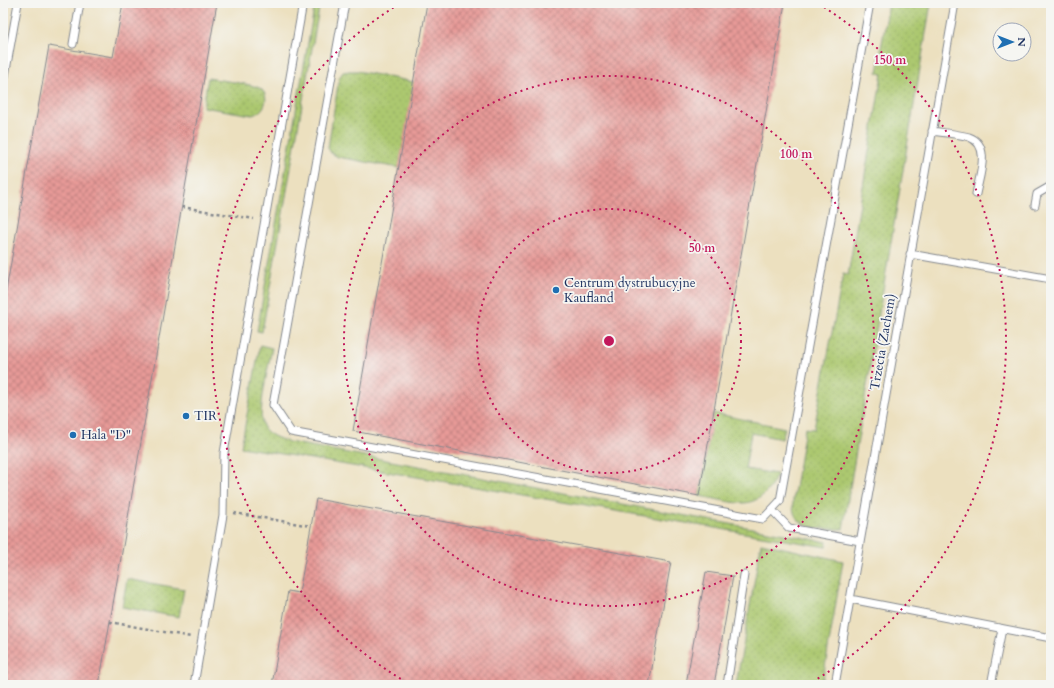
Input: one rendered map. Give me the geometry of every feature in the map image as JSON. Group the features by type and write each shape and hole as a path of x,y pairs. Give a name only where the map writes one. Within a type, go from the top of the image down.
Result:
{"lane":[{"path":"3,87 18,3"},
{"path":"73,44 80,3"},
{"path":"194,685 223,515 224,453 303,3"},
{"path":"345,3 273,405 291,432 763,519 780,501 870,3"},
{"name":"Trzecia (Zachem)","path":"835,685 955,3"},
{"path":"932,131 970,138 979,145 982,150 982,157 976,194"},
{"path":"1035,205 1037,194 1051,186"},
{"path":"910,254 1051,279"},
{"path":"772,510 789,528 860,541"},
{"path":"726,685 744,575"},
{"path":"850,599 1051,638"},
{"path":"991,685 1002,629"}],"path":[{"path":"182,207 265,221"},
{"path":"233,513 311,526"},
{"path":"110,622 202,639"}],"green space":[{"path":"315,3 320,3 262,332 257,331"},
{"path":"889,3 931,3 843,529 816,528 801,523 796,518 793,510 793,500 805,428 814,429 843,274 848,275 882,74 877,72"},
{"path":"357,71 414,82 399,168 338,157 331,153 328,148 339,78 343,72"},
{"path":"208,78 244,84 261,89 266,96 263,108 256,114 252,115 203,107"},
{"path":"260,345 272,348 262,400 261,411 263,426 267,432 282,440 827,542 826,547 241,447"},
{"path":"713,413 785,428 782,439 751,433 745,469 777,474 768,490 754,501 738,503 699,496"},
{"path":"761,543 843,561 822,685 736,685"},
{"path":"127,579 184,589 179,617 122,607"}],"building":[{"name":"Hala \"D\"","path":"123,3 217,3 99,685 3,685 3,308 49,46 113,57"},
{"name":"Centrum dystrubucyjne Kaufland","path":"427,3 785,3 699,496 353,431"},
{"path":"316,499 671,562 649,685 272,685 288,591 299,593"},
{"path":"706,572 733,576 714,685 692,685 686,684"}],"place":[{"name":"Centrum dystrubucyjne Kaufland","path":"556,290"},
{"name":"TIR","path":"186,416"},
{"name":"Hala \"D\"","path":"73,435"}]}
